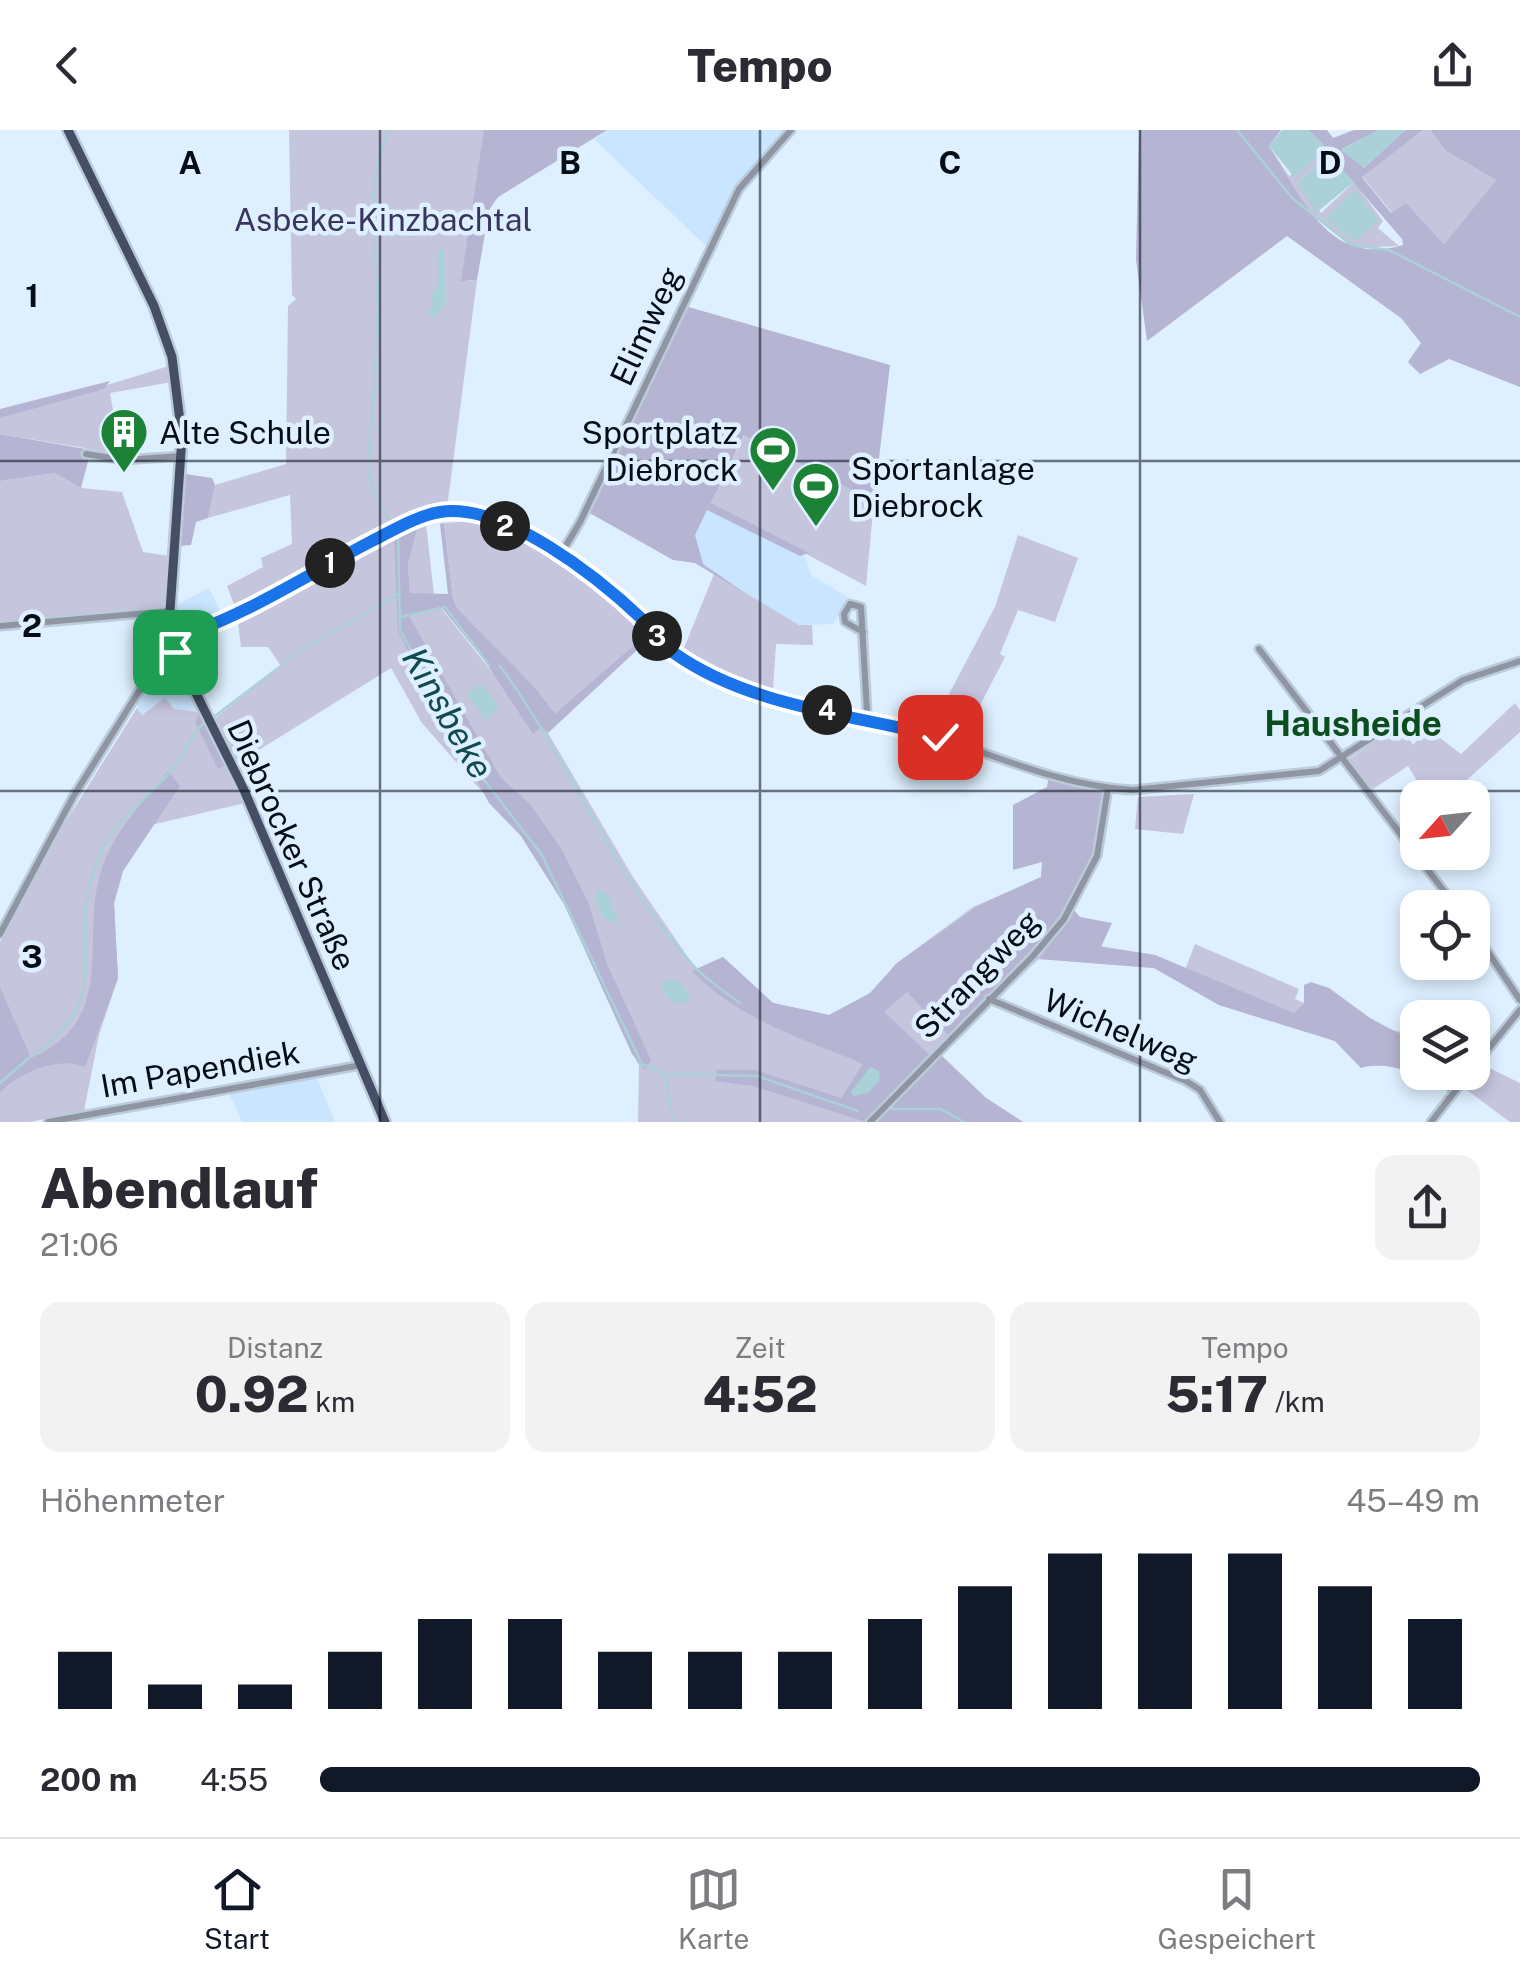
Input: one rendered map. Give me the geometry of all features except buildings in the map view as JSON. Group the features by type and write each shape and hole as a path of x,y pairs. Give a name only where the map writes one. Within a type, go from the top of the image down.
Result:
{"main road":[{"name":"Diebrocker Straße","path":"68,130 168,339 181,416 182,456 170,611 172,638 186,679 244,790 384,1122"}],"street":[{"name":"Elimweg","path":"561,554 580,522 739,188 791,130"},
{"path":"86,454 124,460 182,456"},
{"path":"0,934 56,826 172,638 437,512 468,514 561,554 688,661 746,689 865,718 1108,788 1132,790 1306,774 1340,760 1455,684 1520,661"},
{"path":"862,632 846,622 844,614 850,604 861,607 862,632 865,718"},
{"path":"0,626 170,611"},
{"path":"1259,649 1443,890"},
{"name":"Strangweg","path":"870,1122 1033,956 1080,891 1098,856 1108,788"},
{"path":"1490,955 1520,1000"},
{"name":"Wichelweg","path":"989,1000 1186,1080 1200,1090 1220,1122"},
{"path":"1490,1047 1520,1010"},
{"name":"Im Papendiek","path":"48,1122 360,1065"},
{"path":"1431,1122 1456,1090"}],"shaded area":[{"path":"484,130 607,130 498,197 489,210 477,280 461,281"},
{"path":"607,130 787,131 741,183 708,248 594,139"},
{"path":"1139,130 1281,130 1269,146 1306,205 1335,237 1354,246 1376,249 1403,245 1402,239 1308,130 1327,130 1333,138 1354,130 1379,130 1342,149 1364,168 1405,130 1423,130 1362,177 1391,213 1406,203 1444,244 1496,180 1446,151 1430,130 1520,130 1520,387 1449,359 1420,374 1408,362 1421,343 1401,318 1287,236 1147,341 1136,260"},
{"path":"1282,130 1308,130 1324,144 1323,152 1294,177 1269,146"},
{"path":"1379,130 1405,130 1364,168 1341,150"},
{"path":"1329,155 1354,182 1316,213 1298,182"},
{"path":"1355,189 1378,220 1356,241 1325,219"},
{"path":"444,246 446,304 433,318 427,310 434,305 430,296 438,287 437,253"},
{"path":"685,306 890,365 874,501 744,435 711,503 809,553 800,556 707,510 695,535 703,564 748,595 695,563 673,560 588,512"},
{"path":"110,381 104,389 0,418 0,409"},
{"path":"0,434 91,450 81,488 55,473 0,481"},
{"path":"186,474 212,478 215,485 208,518 196,522 191,545 180,546"},
{"path":"707,510 806,558 811,575 849,598 833,624 799,625 684,557"},
{"path":"444,523 453,599 458,609 534,686 555,714 648,633 651,637 548,733 542,727 533,734 484,660 442,608 409,616 501,778 530,804 562,850 589,904 607,964 651,1060 645,1070 632,1054 564,904 521,836 489,803 398,631 394,534 418,527 408,564 410,593 448,594 440,524"},
{"path":"209,588 222,615 176,632 174,606"},
{"path":"169,661 199,712 174,709 141,715 134,699 154,669"},
{"path":"476,685 484,686 499,708 486,720 467,695"},
{"path":"199,712 228,764 218,769 195,722"},
{"path":"168,771 180,786 123,871 114,903 118,978 85,1067 64,1063 40,1068 0,1093 0,987 31,1058 59,1042 77,1022 87,999 96,895 107,854"},
{"path":"1049,775 1106,789 1094,858 1066,909 1030,954 950,1037 907,992 884,1012 933,1058 939,1053 986,1098 1023,1122 866,1122 753,1086 715,1081 717,1070 755,1070 841,1098 863,1064 751,1015 692,971 723,957 773,1003 829,1015 870,993 897,963 976,907 1041,877 1042,862 1013,870 1013,805 1047,787"},
{"path":"598,889 610,897 619,925 603,918 595,899"},
{"path":"1074,910 1080,917 1112,923 1101,947 1155,955 1294,1013 1304,1004 1304,985 1311,982 1329,988 1400,1034 1400,1069 1361,1068 1335,1041 1219,1005 1154,968 1039,959"},
{"path":"669,980 680,981 690,998 687,1002 671,1003 660,985"},
{"path":"870,1067 879,1071 880,1080 868,1093 853,1096 851,1092"},
{"path":"316,1076 335,1122 242,1122 228,1091"}],"green space":[{"name":"Asbeke-Kinzbachtal","path":"289,130 606,130 474,212 467,281 477,280 447,508 437,507 394,527 400,538 409,616 441,608 538,730 542,726 548,733 633,877 696,969 723,957 773,1003 829,1015 870,994 897,963 973,907 1041,877 1043,861 1093,865 1064,919 1100,946 1155,955 1185,970 1195,944 1299,989 1295,999 1304,1003 1310,989 1338,996 1375,1022 1400,1031 1400,1069 1361,1068 1335,1041 1219,1005 1154,968 1039,959 936,1051 986,1098 1023,1122 638,1122 639,1066 564,904 521,836 422,723 391,668 230,768 245,803 151,825 123,871 114,903 118,978 99,1035 84,1111 30,1122 0,1122 0,942 48,850 137,708 142,715 165,698 174,709 199,712 195,722 200,730 281,666 268,647 241,647 237,615 298,581 297,576 235,607 227,586 263,567 261,558 292,544 290,495 208,518 215,485 286,464 288,306 296,299 292,295"},
{"path":"1423,130 1430,130 1446,151 1496,180 1444,244 1406,203 1392,213 1362,176"},
{"path":"1324,144 1329,155 1298,182 1321,213 1354,182 1383,221 1378,228 1399,246 1353,248 1309,213 1277,158 1289,176 1323,152"},
{"path":"169,366 172,382 110,393 121,454 0,434 0,418"},
{"name":"Sportanlage Diebrock","path":"745,434 874,501 866,586 711,503"},
{"path":"55,473 81,488 122,492 143,552 170,556 162,616 0,629 0,481"},
{"path":"476,521 564,558 648,633 555,715 534,686 458,609 453,599 444,523"},
{"path":"426,524 434,595 410,594 408,564 418,527"},
{"path":"1018,535 1078,558 1055,622 1018,610 1000,654 1005,657 976,713 949,694 995,607"},
{"path":"714,574 799,625 812,625 813,645 776,644 773,689 746,682 682,653"},
{"path":"1515,703 1520,710 1520,732 1467,780 1417,780 1408,766 1370,791 1348,760 1418,713 1420,717 1403,728 1413,745 1427,728 1461,754"},
{"path":"1194,794 1183,834 1135,829 1138,797"},
{"name":"Asbeke-Kinzbachtal","path":"1490,1068 1520,1083 1520,1122 1510,1122 1467,1090 1490,1090"}],"waterway":[{"name":"Kinsbeke","path":"390,130 381,152 374,196 378,311 368,465 372,489 394,528"},
{"path":"1237,130 1293,199 1352,245 1389,250 1520,317"},
{"name":"Kinsbeke","path":"398,535 400,630 484,780 542,855 642,1064 666,1074 757,1076 858,1111"},
{"path":"215,716 303,649 400,593"},
{"path":"401,617 445,607 489,665"},
{"path":"500,666 664,930 697,969 740,1003"},
{"path":"32,1056 67,1025 82,994 86,902 104,847 123,820 169,774 204,723"},
{"path":"0,1083 31,1056"},
{"path":"666,1076 673,1122"},
{"path":"887,1109 941,1109 964,1122"}],"place":[{"name":"Alte Schule","path":"124,474"},
{"name":"Sportplatz Diebrock","path":"773,492"},
{"name":"Sportanlage Diebrock","path":"816,528"}],"district":[{"name":"Hausheide","path":"1353,723"}],"route":[{"path":"175,652 172,638 196,630 404,525 437,512 455,512 490,520 561,554 628,606 676,654 724,679 764,694 940,737"}]}
